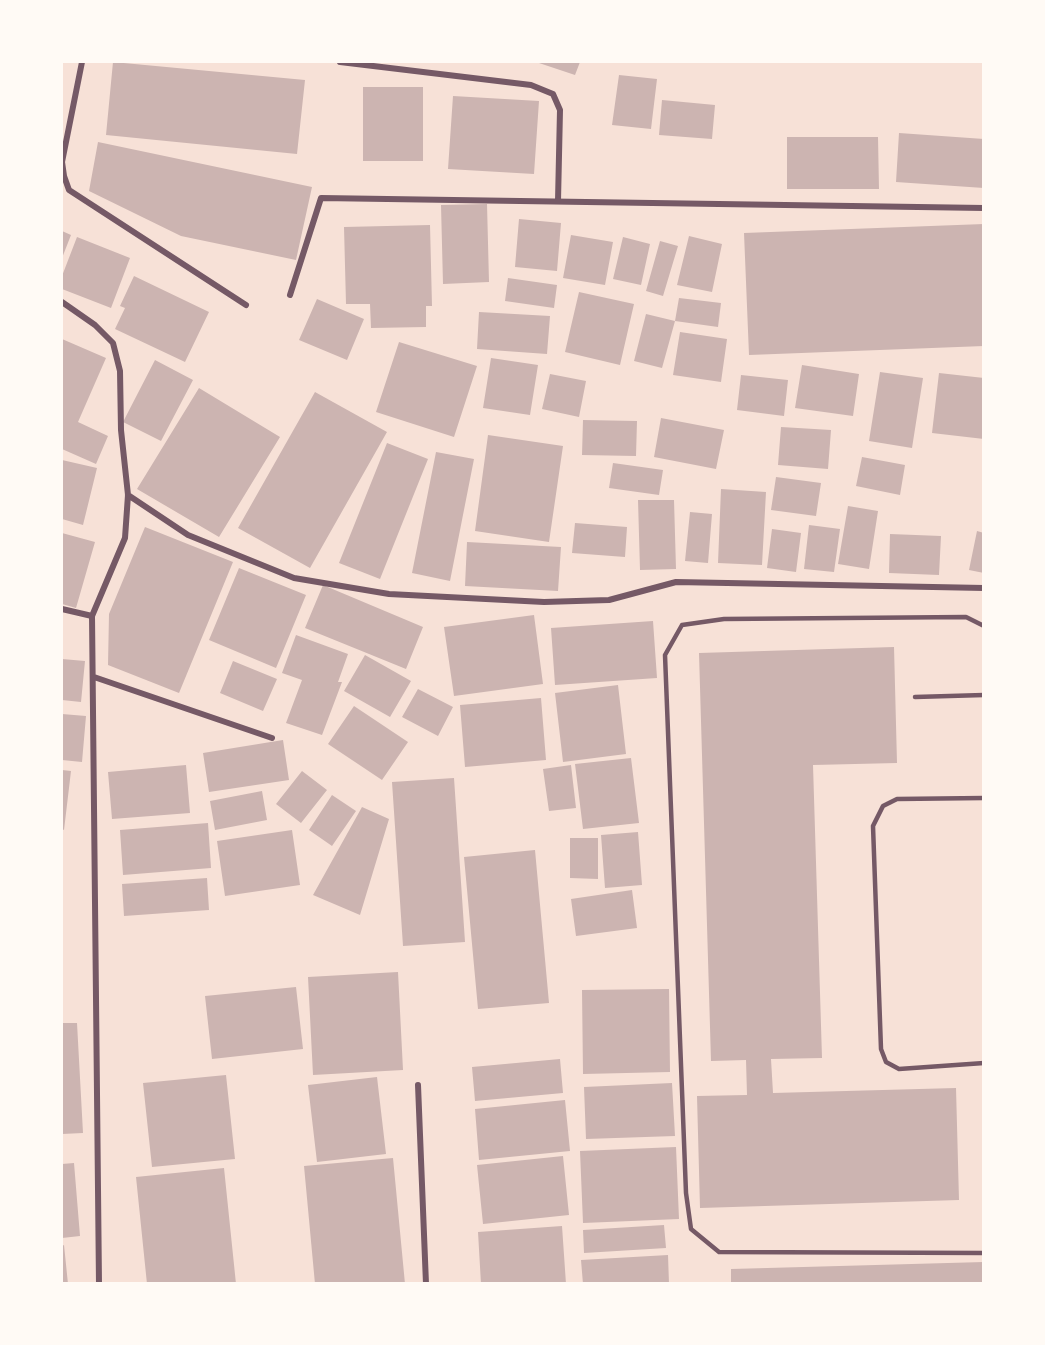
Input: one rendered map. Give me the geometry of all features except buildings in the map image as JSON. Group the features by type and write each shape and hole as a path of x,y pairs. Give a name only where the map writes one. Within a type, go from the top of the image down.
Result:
{"street":[{"path":"82,62 62,162 69,190 246,305"},
{"path":"340,62 531,85 553,94 560,110 558,201"},
{"path":"290,295 321,198 984,208"},
{"path":"62,302 95,326 113,343 120,371 121,430 128,495 125,538 93,616 99,1284"},
{"path":"128,495 188,535 294,578 389,594 544,602 609,600 676,582 984,588"},
{"path":"62,609 93,616"},
{"path":"94,677 272,738"},
{"path":"418,1085 426,1284"}],"lane":[{"path":"984,626 966,617 724,619 682,625 665,655 686,1193 691,1229 719,1252 984,1253"},
{"path":"915,697 984,695"},
{"path":"984,798 897,799 883,806 873,826 881,1049 886,1062 899,1069 984,1063"}]}
